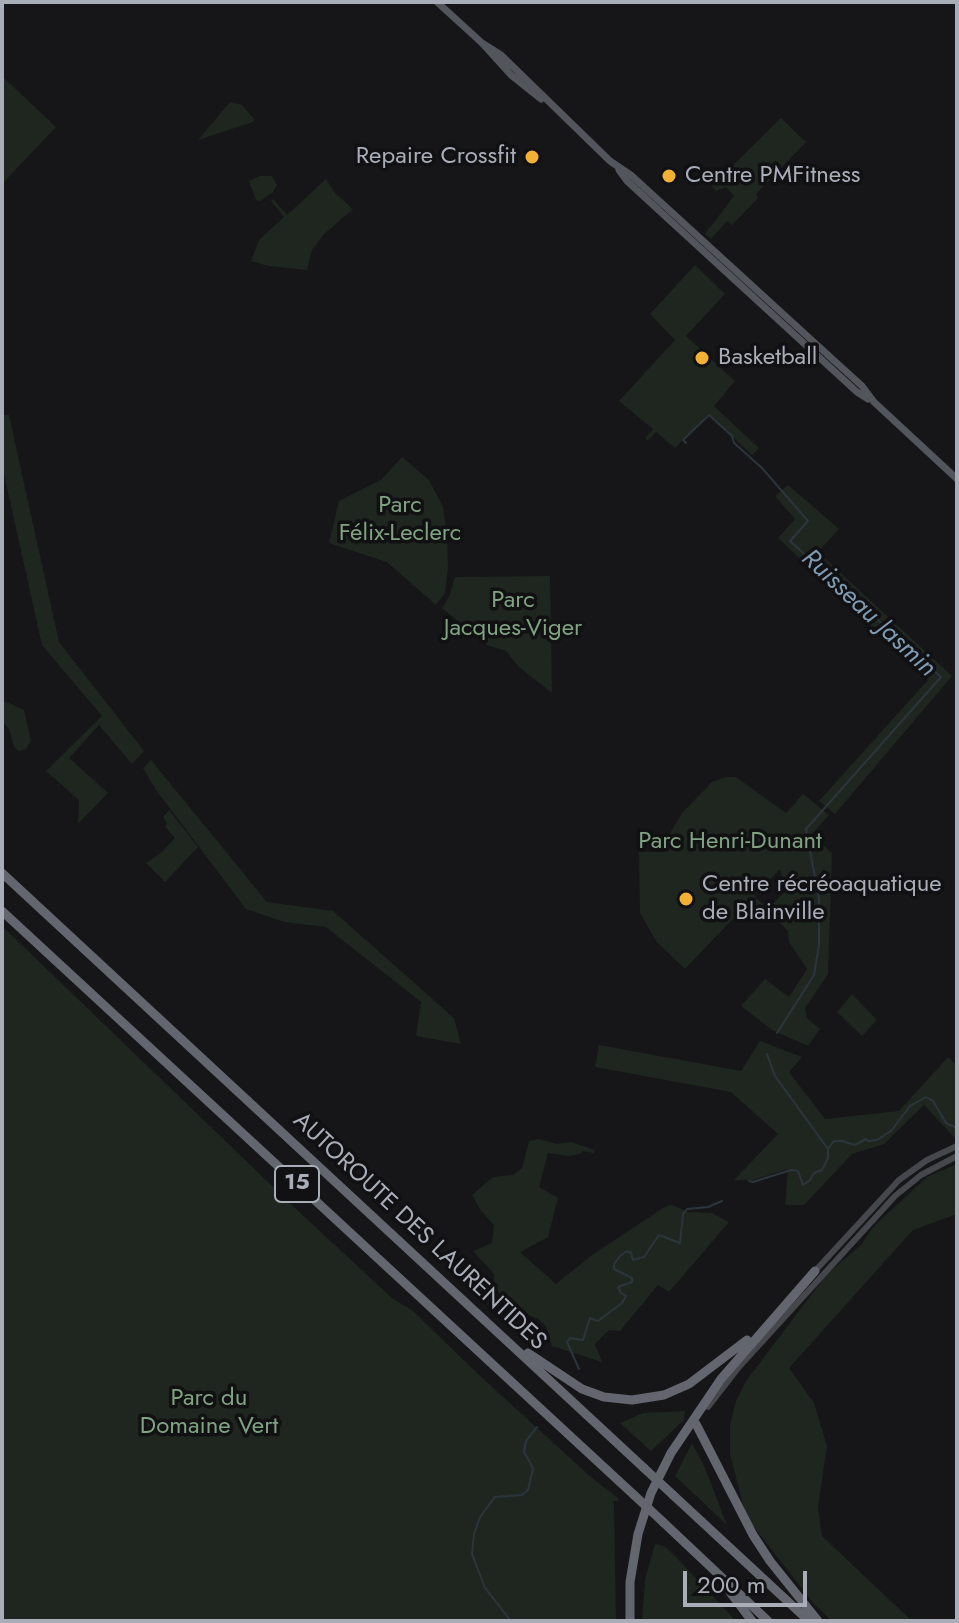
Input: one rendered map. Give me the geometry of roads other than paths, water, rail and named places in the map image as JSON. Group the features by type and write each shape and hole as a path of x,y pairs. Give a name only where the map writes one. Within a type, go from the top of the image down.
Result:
{"highway":[{"name":"AUTOROUTE DES LAURENTIDES","path":"2,873 809,1621"},
{"name":"AUTOROUTE DES LAURENTIDES","path":"2,911 768,1621"},
{"path":"632,1621 630,1582 636,1545 657,1481 676,1443 703,1403 771,1319 815,1271"},
{"path":"500,1334 582,1389 604,1397 632,1400 664,1395 689,1384 727,1357 771,1319"},
{"path":"632,1621 636,1569 646,1522 667,1471 696,1424"},
{"path":"696,1424 753,1535 818,1621"},
{"path":"718,1575 752,1621"}],"main road":[{"path":"437,2 515,78 549,104 615,165 632,176 862,386 874,402 957,479"},
{"path":"815,1271 902,1178 931,1157 957,1146"},
{"path":"696,1424 742,1364 907,1184 957,1156"},
{"path":"902,1178 907,1184"}],"waterway":[{"name":"Ruisseau Jasmin","path":"686,443 683,440 709,415 732,436 734,443 762,468 808,521 790,541 941,677 806,829 819,899 819,944 814,975 777,1033"},
{"name":"Ruisseau Jasmin","path":"767,1054 775,1076 828,1149"},
{"path":"749,1181 791,1170 798,1171 803,1185 814,1173 822,1170 828,1158 828,1149 834,1141 855,1145 866,1139 877,1140 891,1131 910,1106 926,1097 933,1101 946,1123 957,1128"},
{"path":"579,1369 567,1342 570,1338 583,1340 590,1318 598,1321 622,1303 626,1296 618,1287 632,1282 632,1278 614,1269 620,1256 627,1251 633,1260 644,1257 659,1235 680,1243 683,1214 687,1209 708,1207 722,1201"},
{"path":"511,1621 485,1588 472,1554 474,1534 480,1517 495,1497 522,1495 528,1490 533,1468 524,1452 526,1441 537,1427"}],"place":[{"name":"Repaire Crossfit","path":"532,157"},
{"name":"Centre PMFitness","path":"669,176"},
{"name":"Basketball","path":"702,358"},
{"name":"Centre récréoaquatique de Blainville","path":"686,899"}],"park label":[{"name":"Parc Félix-Leclerc","path":"400,520"},
{"name":"Parc Jacques-Viger","path":"513,615"},
{"name":"Parc Henri-Dunant","path":"730,842"},
{"name":"Parc du Domaine Vert","path":"209,1413"}]}
